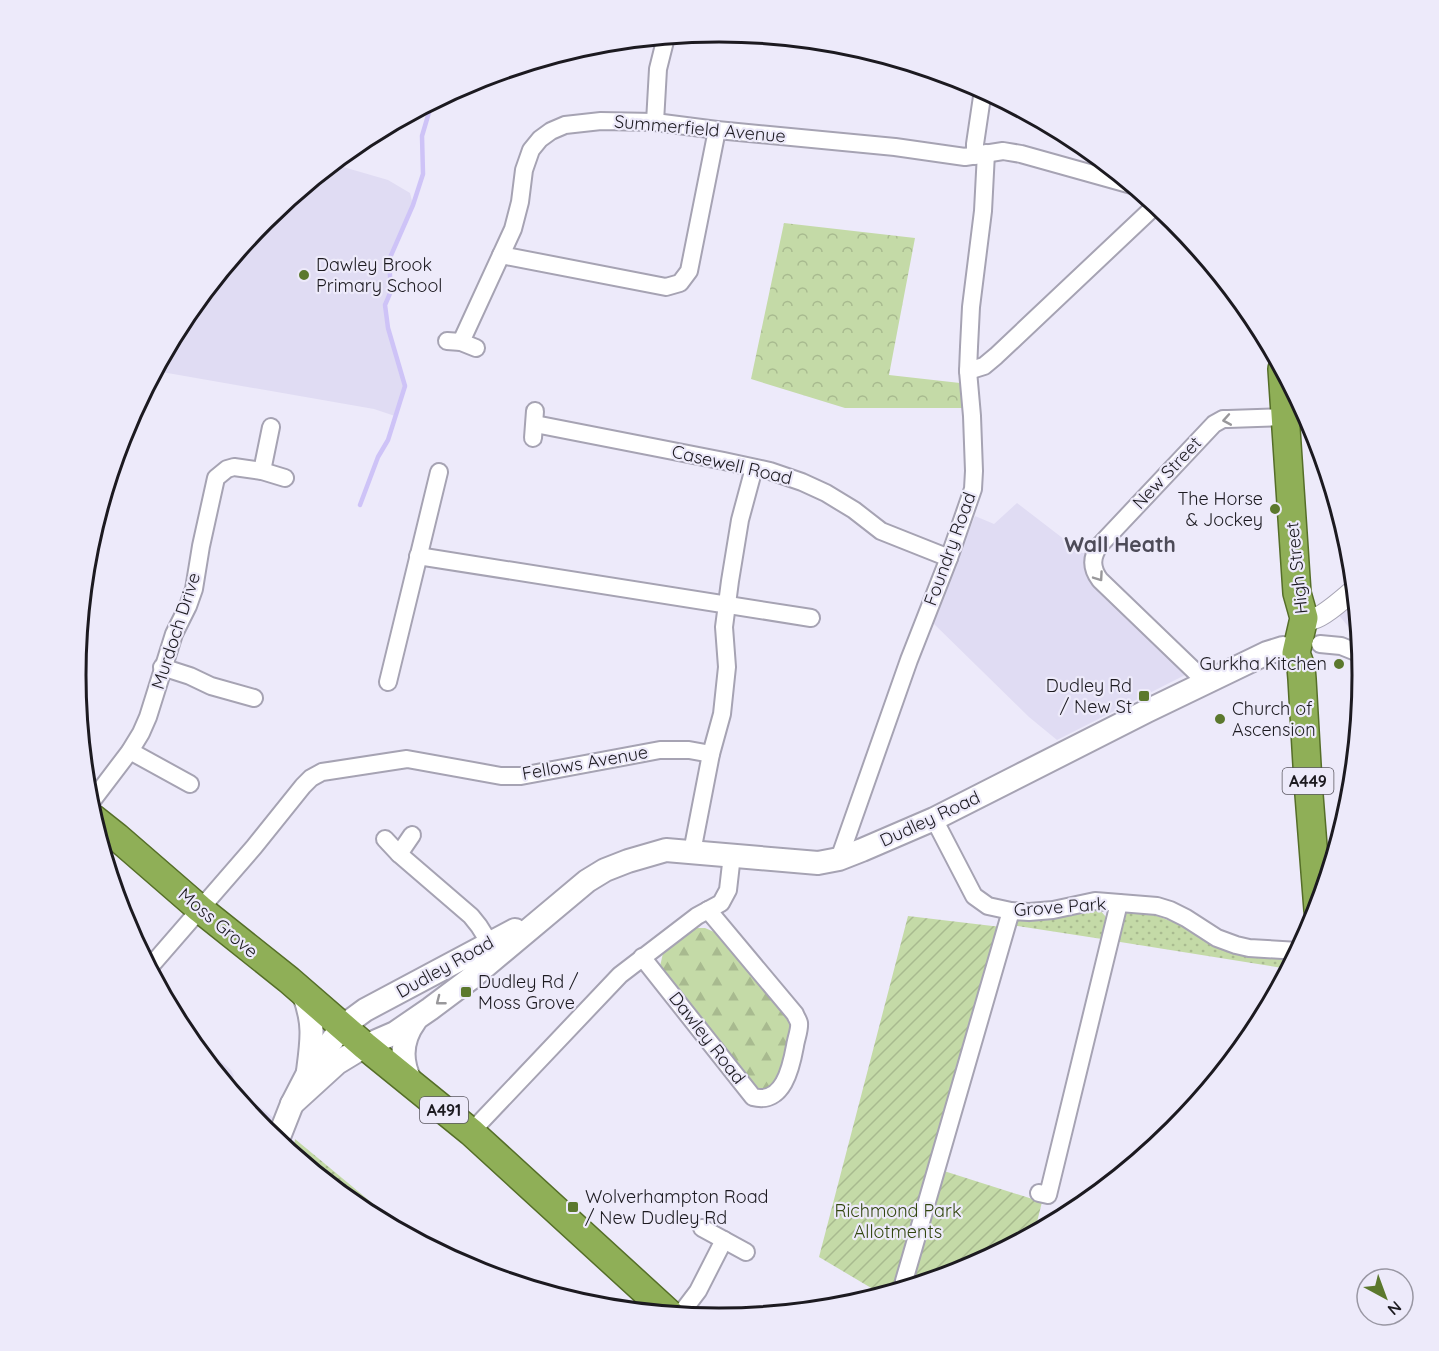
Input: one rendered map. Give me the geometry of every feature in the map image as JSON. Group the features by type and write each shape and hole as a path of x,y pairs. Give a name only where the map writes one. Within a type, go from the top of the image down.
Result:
{"highway":[{"name":"High Street","path":"1283,386 1297,593 1304,618 1308,649 1301,667 1316,887"},
{"name":"Moss Grove","path":"105,828 342,1027"},
{"name":"A491","path":"342,1027 471,1132 662,1306"}],"main road":[{"name":"Dudley Road","path":"292,1104 337,1063 365,1046 394,1033 470,979 587,881 605,870 666,850 818,863 839,859 934,819 1206,682 1279,649 1308,649"},
{"name":"Dudley Road","path":"308,1073 342,1027 365,1010 551,911"},
{"path":"281,1132 308,1073 312,1029 303,993"},
{"path":"411,1082 405,1067 403,1050 407,1034 416,1019"}],"street":[{"path":"655,122 658,69 664,44"},
{"name":"Foundry Road","path":"839,859 909,660 973,489 972,416 968,371 971,307 983,211 981,155 975,144 982,99"},
{"name":"Summerfield Avenue","path":"461,344 513,229 520,202 524,170 531,150 540,139 565,124 601,121 655,122 895,147 965,157 981,155"},
{"path":"501,255 666,287 680,283 689,271 717,130"},
{"path":"981,155 1003,151 1021,154 1113,180"},
{"path":"968,371 984,366 996,356 1150,211"},
{"name":"New Street","path":"1206,682 1100,580 1093,568 1094,556 1100,545 1214,424 1228,419 1285,417"},
{"name":"Casewell Road","path":"534,425 770,471 826,493 854,510 881,531 949,558"},
{"path":"262,471 271,428"},
{"name":"Murdoch Drive","path":"97,794 130,751 148,717 162,667 194,589 216,478 227,469 234,467 262,471 285,478"},
{"path":"692,852 711,754 722,714 727,667 724,627 740,520 754,468"},
{"path":"388,682 439,472"},
{"path":"418,556 811,619"},
{"path":"1304,618 1315,618 1348,595"},
{"path":"1308,649 1342,639 1352,647"},
{"path":"162,667 211,686 254,698"},
{"name":"Fellows Avenue","path":"154,962 254,847 303,786 322,772 406,759 501,776 521,776 660,750 689,750 711,754"},
{"path":"130,751 190,784"},
{"name":"Grove Park","path":"934,819 974,897 988,906 1029,912 1053,910 1095,901 1157,906 1170,910 1217,938 1236,945 1290,950"},
{"path":"399,854 412,835"},
{"path":"385,839 399,854 471,916 489,942"},
{"path":"471,1132 620,975 697,916 721,903 728,890 732,855"},
{"path":"1047,1195 1119,903"},
{"name":"Dawley Road","path":"642,957 753,1097 762,1099 772,1095 782,1087 791,1067 799,1024 795,1014 708,910"},
{"path":"904,1281 1011,911"},
{"path":"702,1228 746,1252"},
{"path":"685,1308 698,1291 724,1240"}],"shaded area":[{"name":"Dawley Brook Primary School","path":"343,167 388,180 410,193 413,205 389,260 391,291 385,305 388,328 405,386 395,416 374,409 164,372 193,324 243,258 302,199"},
{"path":"1017,503 1082,553 1090,553 1089,563 1187,674 1057,740 1029,717 931,621 975,516 994,524"},
{"path":"1349,603 1352,631 1337,613"},
{"path":"212,1053 231,1070 234,1076 232,1080"},
{"path":"249,1099 274,1118 272,1123"}],"green space":[{"path":"784,223 915,238 889,375 960,383 962,408 845,408 751,379"},
{"path":"1091,907 1099,909 1106,917 1102,939 1011,925 1011,917 1036,921"},
{"path":"1141,910 1176,923 1211,942 1288,956 1281,968 1114,941 1124,914"},
{"name":"Richmond Park Allotments","path":"908,916 1001,927 944,1171 1042,1202 1037,1224 1000,1244 962,1261 874,1289 819,1257"},
{"path":"693,928 705,928 721,935 793,1023 783,1075 769,1093 755,1090 659,971 663,953 675,939"},
{"path":"295,1139 380,1210 334,1178 294,1145"}],"waterway":[{"path":"360,505 378,457 388,440 405,386 388,328 385,305 391,291 389,260 413,205 423,174 422,136 429,113"}],"place":[{"name":"Dawley Brook Primary School","path":"304,275"},
{"name":"The Horse & Jockey","path":"1275,509"},
{"name":"Gurkha Kitchen","path":"1339,664"},
{"name":"Dudley Rd / New St","path":"1144,696"},
{"name":"Church of Ascension","path":"1220,719"},
{"name":"Dudley Rd / Moss Grove","path":"466,992"},
{"name":"Wolverhampton Road / New Dudley Rd","path":"573,1207"}],"district":[{"name":"Wall Heath","path":"1120,545"}]}
